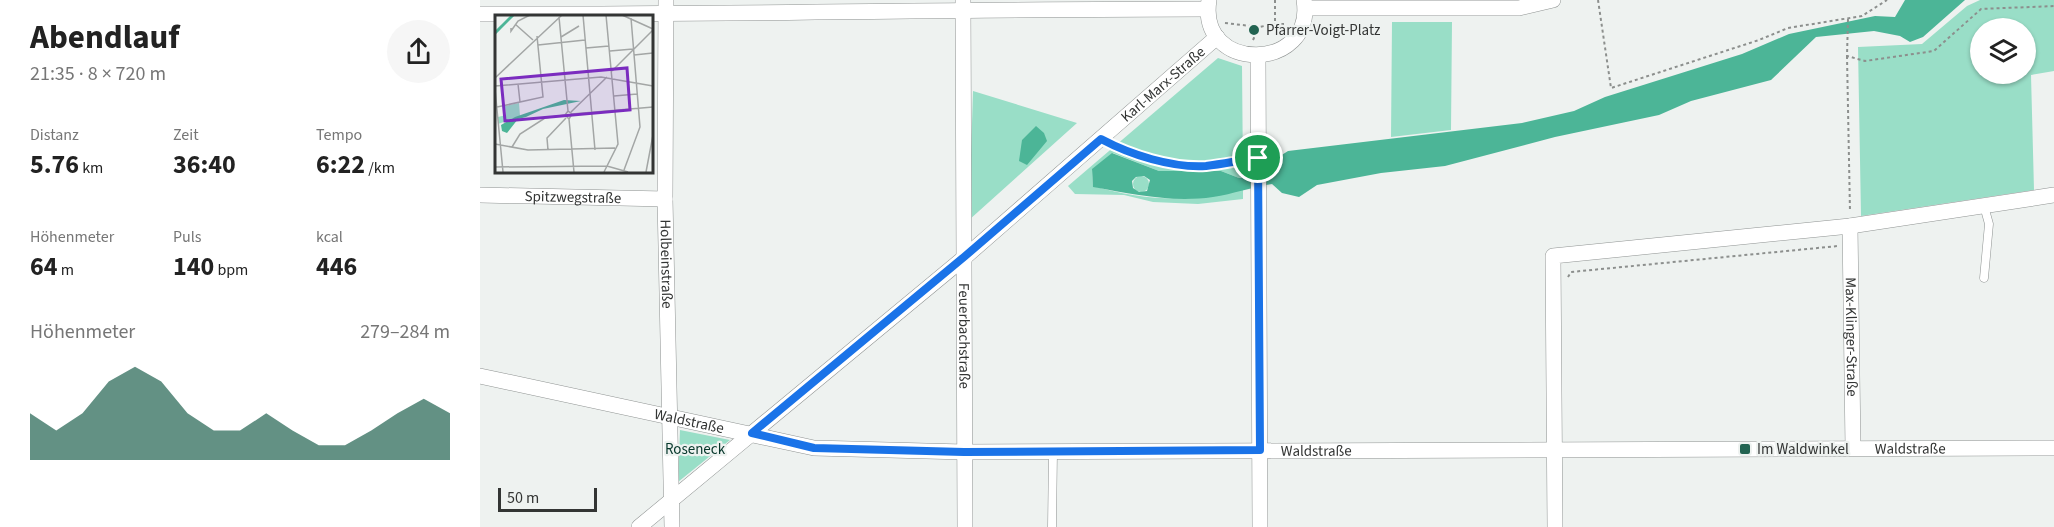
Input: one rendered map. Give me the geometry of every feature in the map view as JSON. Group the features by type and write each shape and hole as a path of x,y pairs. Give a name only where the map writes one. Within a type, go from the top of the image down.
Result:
{"street":[{"path":"480,14 666,7 963,4 1211,17 1229,48 1243,54 1258,56 1276,52 1292,42 1302,26 1305,4 1519,8 1553,0"},
{"name":"Feuerbachstraße","path":"963,4 964,527"},
{"name":"Holbeinstraße","path":"666,7 665,199 672,527"},
{"name":"Karl-Marx-Straße","path":"639,527 964,257 1101,139 1211,17"},
{"path":"1258,56 1260,527"},
{"name":"Spitzwegstraße","path":"480,195 665,199"},
{"path":"1555,527 1553,256 1850,226 2054,195"},
{"name":"Max-Klinger-Straße","path":"1850,226 1853,448"},
{"name":"Waldstraße","path":"480,376 814,448 964,452 2054,448"}],"lane":[{"path":"1984,205 1989,224 1984,278"},
{"path":"1052,527 1053,451"}],"path":[{"path":"1275,0 1275,24"},
{"path":"1598,0 1611,88 1759,40 1788,28 1862,16 1887,0"},
{"path":"1847,56 1865,61 1934,51 1981,9 2054,6"},
{"path":"1211,17 1266,27 1275,24 1302,26"},
{"path":"1848,19 1847,171 1850,226"},
{"path":"1101,139 1116,147 1172,162 1204,166 1258,163"},
{"path":"1564,283 1571,272 1851,244"}],"green space":[{"path":"1980,0 2054,0 2054,71 2036,74 2036,18 1970,18 1970,84 2031,84 2034,190 1861,216 1858,47 1922,44 1967,6"},
{"path":"1392,22 1452,22 1451,130 1391,137"},
{"path":"1218,58 1242,66 1243,176 1239,178 1221,171 1159,171 1113,153 1092,170 1093,186 1111,191 1168,198 1205,197 1243,189 1243,199 1198,204 1153,202 1124,195 1075,194 1068,186"},
{"path":"973,91 1077,123 969,220"},
{"path":"1138,176 1144,176 1149,184 1147,190 1138,192 1133,187 1133,181"},
{"name":"Roseneck","path":"680,430 730,440 678,482"}],"shaded area":[{"path":"1905,0 1965,0 1923,37 1910,42 1900,36 1874,31 1816,37 1771,80 1691,101 1659,115 1555,137 1445,166 1381,173 1317,185 1299,197 1282,193 1272,184 1198,199 1153,197 1093,187 1092,169 1112,153 1159,171 1221,171 1239,178 1271,173 1277,158 1288,151 1522,123 1574,111 1605,97 1742,54 1789,34 1875,16 1895,17","holes":["1144,176 1150,180 1147,191 1139,192 1133,188 1132,181 1136,177"]},
{"path":"1036,126 1044,133 1047,141 1027,165 1019,161 1022,140"}],"place":[{"name":"Pfarrer-Voigt-Platz","path":"1254,30"},
{"name":"Im Waldwinkel","path":"1745,449"}],"route":[{"path":"1101,139 1116,147 1161,161 1204,166 1258,158 1260,450 964,452 814,448 752,433 964,257 1101,139"}]}
